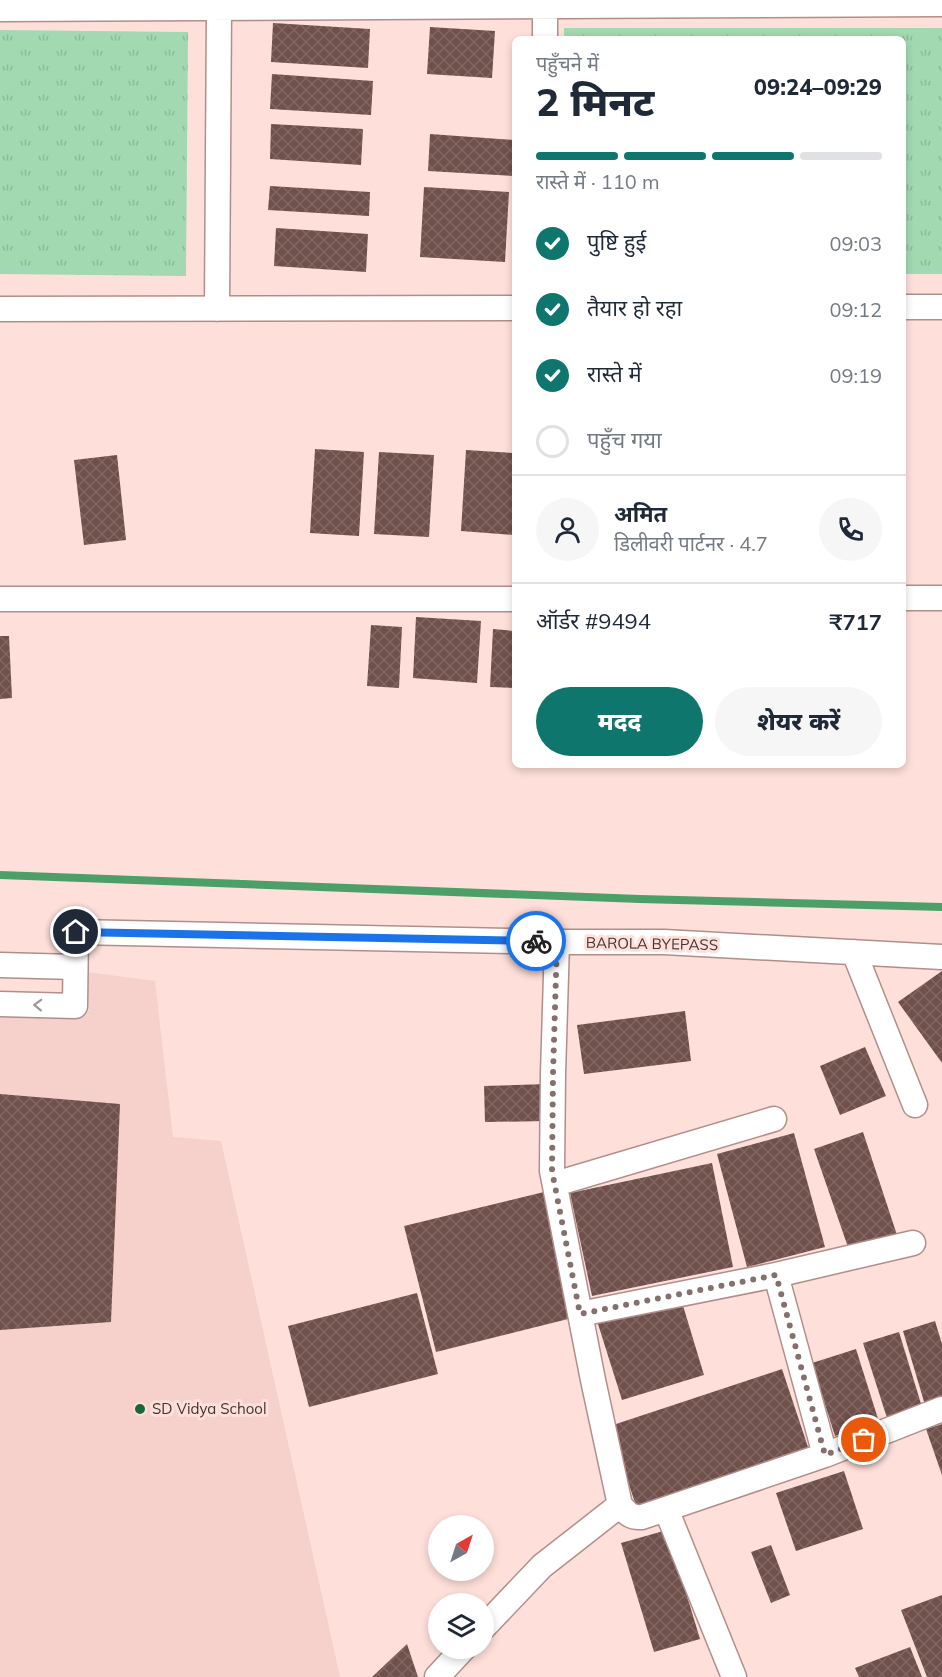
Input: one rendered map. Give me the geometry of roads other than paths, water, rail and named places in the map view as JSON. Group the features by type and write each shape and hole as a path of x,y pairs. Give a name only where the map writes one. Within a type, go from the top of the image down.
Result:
{"street":[{"path":"0,9 545,3 942,4"},
{"path":"545,3 545,36"},
{"path":"217,309 219,8"},
{"path":"906,307 942,307"},
{"path":"0,309 512,308"},
{"path":"906,598 942,598"},
{"path":"0,599 512,599"},
{"name":"BAROLA BYEPASS","path":"0,1004 75,1006 76,932 557,942 664,942 942,957"},
{"path":"557,942 552,1085 552,1171 620,1505 628,1515 634,1518 642,1517 666,1509 825,1455 942,1409"},
{"path":"854,952 915,1105"},
{"path":"0,965 75,967"},
{"path":"555,1184 774,1119"},
{"path":"580,1314 776,1275 913,1243"},
{"path":"776,1275 825,1455"},
{"path":"494,1616 542,1566 620,1505"},
{"path":"666,1509 734,1677"},
{"path":"437,1677 454,1659"}],"waterway":[{"path":"0,875 640,899 942,907"}],"place":[{"name":"SD Vidya School","path":"140,1409"}]}
